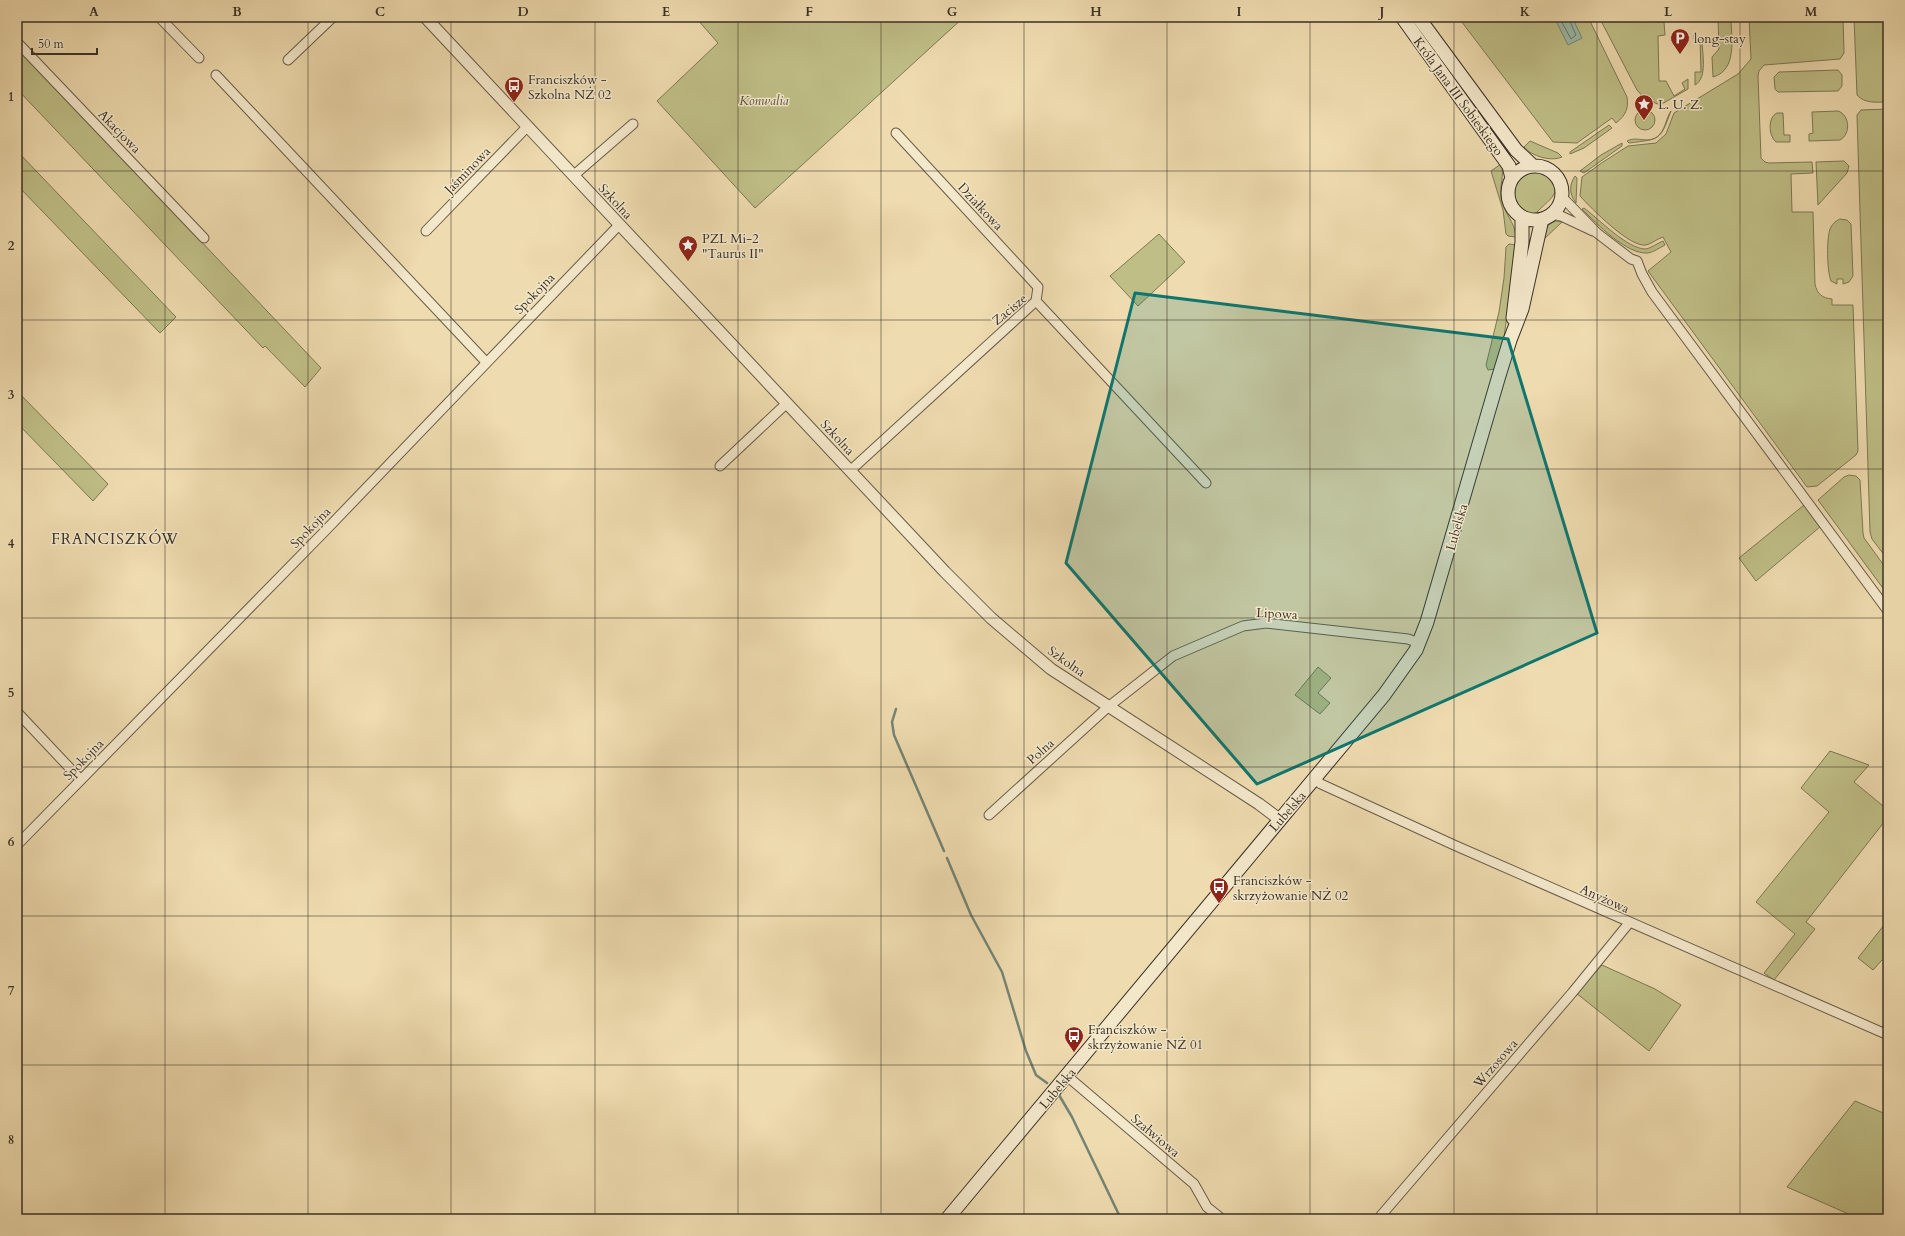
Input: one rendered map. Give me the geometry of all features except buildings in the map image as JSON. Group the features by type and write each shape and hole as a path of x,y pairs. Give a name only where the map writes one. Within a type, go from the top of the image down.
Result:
{"main road":[{"name":"Króla Jana III Sobieskiego","path":"1402,17 1509,166 1512,178"},
{"name":"Króla Jana III Sobieskiego","path":"1418,17 1516,150 1532,165"},
{"path":"1532,165 1545,167 1555,174 1562,186 1562,197 1558,207 1547,217 1532,220 1522,217 1514,210 1508,200 1508,189 1512,178 1523,168 1532,165"},
{"name":"Lubelska","path":"1510,340 1522,242 1522,217"},
{"name":"Lubelska","path":"947,1219 1314,779 1409,662 1419,643 1437,593 1510,340 1522,309 1547,217"}],"street":[{"path":"159,17 199,58"},
{"path":"288,60 333,17"},
{"name":"Szkolna","path":"425,17 945,572 991,618 1046,665 1108,707 1259,804 1279,820"},
{"name":"Akacjowa","path":"17,42 204,238"},
{"path":"216,75 486,362"},
{"path":"573,176 633,124"},
{"name":"Jaśminowa","path":"426,231 527,127"},
{"name":"Działkowa","path":"896,132 1038,287 1036,301"},
{"path":"1562,197 1598,233 1637,261 1652,292 1888,611"},
{"path":"1547,217 1560,216 1598,233"},
{"name":"Spokojna","path":"17,845 355,500 486,362 620,225"},
{"name":"Zacisze","path":"851,470 1036,301 1206,483"},
{"path":"720,466 787,403"},
{"name":"Lipowa","path":"1108,707 1173,656 1251,624 1275,624 1408,639 1419,643"},
{"name":"Polna","path":"989,815 1108,707"},
{"path":"17,712 81,780"},
{"name":"Anyżowa","path":"1314,779 1321,784 1454,845 1888,1036"},
{"name":"Wrzosowa","path":"1378,1219 1572,993 1629,923"},
{"name":"Szałwiowa","path":"1067,1076 1194,1184 1207,1207 1222,1219"}],"highlighted area":[{"path":"1135,293 1508,339 1597,633 1257,784 1066,563"}],"green space":[{"name":"Konwalia","path":"699,17 964,17 755,208 657,101 718,43 697,19"},
{"path":"1408,17 1412,17 1508,148 1505,149"},
{"path":"1458,17 1588,17 1627,97 1627,109 1624,115 1616,123 1612,118 1577,143 1553,142"},
{"path":"1599,17 1657,17 1657,22 1664,22 1665,35 1658,36 1659,81 1666,81 1674,96 1685,89 1682,83 1688,79 1688,89 1660,105 1644,98 1637,90"},
{"path":"1718,17 1731,17 1732,43 1730,60 1721,73 1713,77 1712,57 1719,49"},
{"path":"1749,17 1843,17 1844,53 1840,59 1764,65 1759,71 1758,76 1761,158 1765,162 1769,163 1812,162 1813,173 1791,174 1792,212 1813,212 1815,284 1817,290 1825,298 1832,299 1832,305 1853,305 1858,451 1856,455 1817,486 1807,487 1648,271 1671,252 1663,237 1646,245 1630,240 1611,226 1580,196 1582,177 1628,146 1656,143 1666,134 1674,113 1738,74 1751,59"},
{"path":"1854,17 1888,17 1888,102 1867,101 1857,95"},
{"path":"1694,34 1702,40 1703,64 1702,77 1695,85 1695,72 1701,72 1700,39 1694,39"},
{"path":"17,47 321,368 305,387 265,346 263,348 17,89"},
{"path":"1838,70 1842,75 1842,86 1838,91 1778,92 1775,89 1774,77 1779,72"},
{"path":"1888,109 1888,560 1872,539 1870,532 1857,115 1861,110"},
{"path":"1645,110 1652,113 1655,120 1652,127 1645,130 1638,127 1635,120 1638,113"},
{"path":"1671,111 1664,128 1661,133 1658,137 1656,137 1662,131"},
{"path":"1838,111 1845,116 1847,120 1848,125 1844,137 1840,140 1809,141 1809,134 1813,133 1812,112"},
{"path":"1777,113 1783,113 1784,135 1790,135 1790,142 1776,142 1773,139 1770,126 1772,118"},
{"path":"1609,125 1612,128 1584,148 1570,154 1570,152"},
{"path":"1631,139 1652,139 1629,143 1627,141"},
{"path":"1530,141 1558,153 1562,157 1552,159 1532,153 1524,147"},
{"path":"1622,143 1622,146 1584,173 1580,171 1601,155"},
{"path":"17,151 176,317 160,333 17,185"},
{"path":"1844,161 1849,166 1847,173 1818,205 1816,162"},
{"path":"1501,164 1502,203 1514,227 1516,237 1508,236 1506,234 1503,210 1491,171"},
{"path":"1531,170 1542,171 1554,181 1556,187 1552,198 1535,215 1520,208 1516,202 1515,195 1515,188 1518,181"},
{"path":"1575,176 1577,178 1576,203 1571,193 1572,183"},
{"path":"1584,208 1622,239 1638,248 1650,248 1663,241 1665,245 1648,253 1631,249 1603,230 1582,209"},
{"path":"1840,219 1847,220 1851,224 1853,276 1849,282 1843,284 1843,279 1837,279 1837,284 1831,281 1830,276 1828,262 1828,238 1831,227"},
{"path":"1556,221 1562,222 1543,240 1548,226"},
{"path":"1159,234 1185,262 1138,306 1110,276"},
{"path":"1509,244 1517,245 1504,337 1495,369 1488,370 1486,365 1499,312 1504,278 1506,247"},
{"path":"17,391 108,484 93,501 17,423"},
{"path":"1849,475 1856,476 1860,480 1864,538 1888,571 1888,595 1818,500 1844,477"},
{"path":"1804,505 1821,526 1756,581 1739,558"},
{"path":"1318,667 1331,678 1318,693 1330,703 1320,714 1295,695"},
{"path":"1830,751 1869,765 1854,782 1888,810 1888,817 1806,922 1815,929 1774,980 1764,973 1795,934 1756,902 1829,812 1801,788"},
{"path":"1888,920 1888,957 1882,960 1873,970 1858,958"},
{"path":"1602,965 1655,989 1681,1005 1649,1051 1576,993"},
{"path":"1855,1101 1888,1115 1888,1219 1860,1219 1787,1187"}],"water":[{"path":"1554,17 1572,17 1582,38 1568,45"}],"waterway":[{"path":"896,709 892,722 894,735 944,851"},
{"path":"947,858 971,915 1002,972 1026,1051 1036,1075 1047,1083"},
{"path":"1059,1095 1072,1117 1121,1219"}],"place":[{"name":"long-stay","path":"1680,55"},
{"name":"Franciszków - Szkolna NŻ 02","path":"514,103"},
{"name":"L. U. Z.","path":"1644,121"},
{"name":"PZL Mi-2 \"Taurus II\"","path":"688,262"},
{"name":"Franciszków - skrzyżowanie NŻ 02","path":"1219,904"},
{"name":"Franciszków - skrzyżowanie NŻ 01","path":"1074,1053"}],"district":[{"name":"FRANCISZKÓW","path":"115,539"}]}
